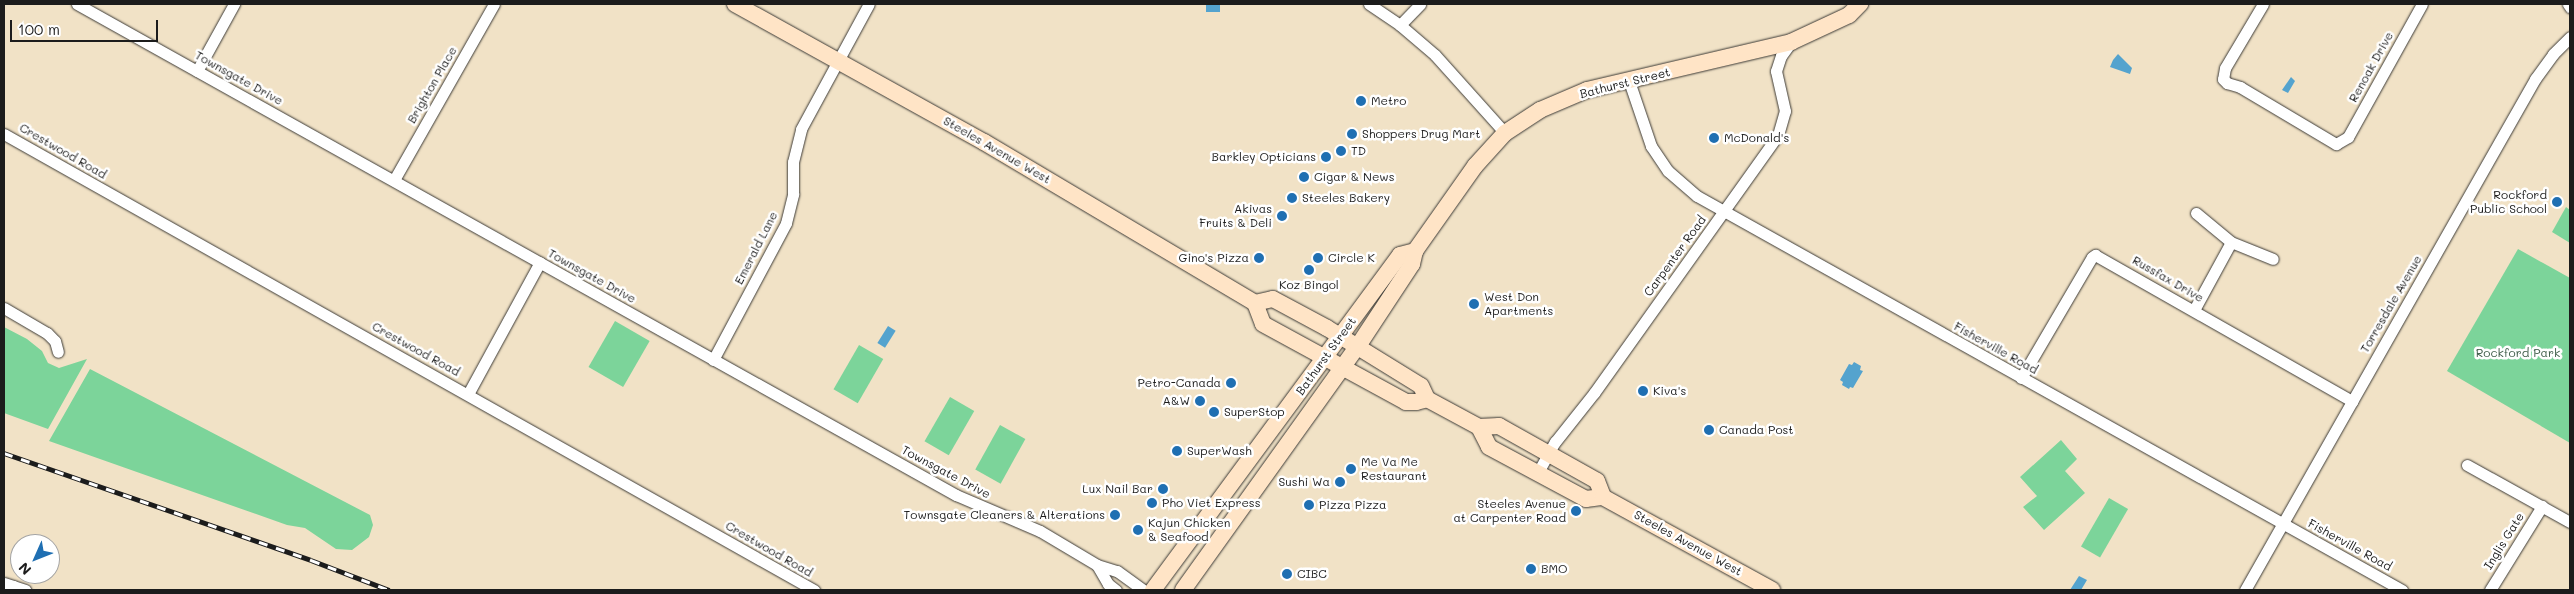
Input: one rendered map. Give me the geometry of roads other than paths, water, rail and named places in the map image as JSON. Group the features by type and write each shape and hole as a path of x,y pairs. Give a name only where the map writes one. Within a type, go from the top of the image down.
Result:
{"main road":[{"name":"Steeles Avenue West","path":"735,4 984,142 1255,303 1273,299 1341,336 1421,386 1427,399 1479,428 1489,447 1586,499 1604,497 1772,590"},
{"name":"Bathurst Street","path":"1182,590 1358,346 1412,264 1415,251 1475,166 1505,133 1540,110 1587,90 1791,42 1849,15 1860,4"},
{"name":"Bathurst Street","path":"1153,590 1400,255 1415,251"},
{"path":"1255,303 1263,324 1406,402 1427,399"},
{"name":"Steeles Avenue West","path":"1479,428 1498,426 1546,455 1597,481 1604,497"}],"street":[{"name":"Townsgate Drive","path":"77,4 956,495 1040,531 1096,565 1117,571 1144,590"},
{"path":"197,70 234,4"},
{"name":"Brighton Place","path":"394,180 494,4"},
{"name":"Emerald Lane","path":"713,360 786,223 793,194 792,176 796,143 801,129 869,4"},
{"path":"1369,4 1400,25 1435,55 1505,133"},
{"path":"1400,25 1420,4"},
{"name":"Renoak Drive","path":"2263,4 2225,68 2223,79 2227,83 2240,87 2318,132 2331,143 2336,144 2348,137 2422,4"},
{"name":"Torresdale Avenue","path":"2245,590 2534,79 2553,54 2570,38"},
{"name":"Carpenter Road","path":"1537,474 1546,455 1594,393 1778,135 1785,111 1776,71 1781,56 1791,42"},
{"name":"Fisherville Road","path":"1629,81 1651,146 1668,171 1697,196 2402,590"},
{"name":"Crestwood Road","path":"4,134 814,590"},
{"path":"2196,212 2231,242 2273,259"},
{"path":"2194,310 2231,242"},
{"name":"Russfax Drive","path":"2022,378 2093,255 2099,256 2352,400"},
{"path":"468,394 540,262"},
{"path":"4,308 47,333 55,341 58,352"},
{"path":"2467,465 2570,522"},
{"name":"Inglis Gate","path":"2490,590 2542,506"},
{"name":"Townsgate Drive","path":"1096,565 1108,584 1116,590"},
{"path":"9,586 25,590"}],"water":[{"path":"1206,4 1220,4 1220,12 1206,12"},
{"path":"2118,54 2132,68 2130,74 2110,67"},
{"path":"2291,77 2295,81 2288,93 2282,90"},
{"path":"888,326 896,331 885,348 877,343"},
{"path":"1854,362 1861,366 1860,370 1863,371 1853,388 1850,387 1849,389 1842,385 1843,382 1840,380 1849,364 1852,365"},
{"path":"2079,576 2087,580 2081,590 2070,590"}],"railway":[{"path":"4,453 311,560 389,590"}],"place":[{"name":"Metro","path":"1361,101"},
{"name":"Shoppers Drug Mart","path":"1352,134"},
{"name":"McDonald's","path":"1714,138"},
{"name":"TD","path":"1341,151"},
{"name":"Barkley Opticians","path":"1326,157"},
{"name":"Cigar & News","path":"1304,177"},
{"name":"Steeles Bakery","path":"1292,198"},
{"name":"Rockford Public School","path":"2557,202"},
{"name":"Akivas Fruits & Deli","path":"1282,216"},
{"name":"Gino's Pizza","path":"1259,258"},
{"name":"Circle K","path":"1318,258"},
{"name":"Koz Bingol","path":"1309,270"},
{"name":"West Don Apartments","path":"1474,304"},
{"name":"Petro-Canada","path":"1231,383"},
{"name":"Kiva's","path":"1643,391"},
{"name":"A&W","path":"1200,401"},
{"name":"SuperStop","path":"1214,412"},
{"name":"Canada Post","path":"1709,430"},
{"name":"SuperWash","path":"1177,451"},
{"name":"Me Va Me Restaurant","path":"1351,469"},
{"name":"Sushi Wa","path":"1340,482"},
{"name":"Lux Nail Bar","path":"1163,489"},
{"name":"Pho Viet Express","path":"1152,503"},
{"name":"Pizza Pizza","path":"1309,505"},
{"name":"Steeles Avenue at Carpenter Road","path":"1576,511"},
{"name":"Townsgate Cleaners & Alterations","path":"1115,515"},
{"name":"Kajun Chicken & Seafood","path":"1138,530"},
{"name":"BMO","path":"1531,569"},
{"name":"CIBC","path":"1287,574"}],"park label":[{"name":"Rockford Park","path":"2518,353"}]}
